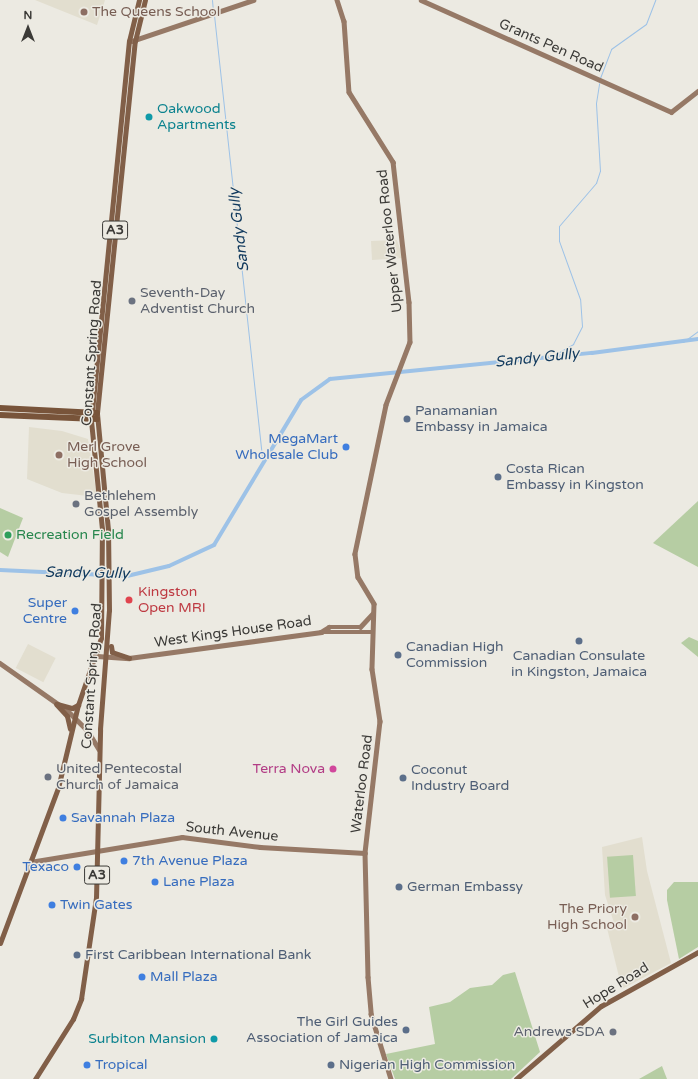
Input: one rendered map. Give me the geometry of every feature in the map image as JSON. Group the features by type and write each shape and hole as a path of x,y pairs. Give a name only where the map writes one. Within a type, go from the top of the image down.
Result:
{"highway":[{"path":"0,408 94,416"},
{"path":"0,415 94,416"}],"main road":[{"name":"Constant Spring Road","path":"97,656 102,626 102,529 94,416 128,41 139,0"},
{"name":"Constant Spring Road","path":"35,1079 73,1020 81,999 96,898 99,749 108,657 109,562 94,416 135,41 145,0"},
{"path":"128,41 135,41 253,0"},
{"name":"Upper Waterloo Road","path":"337,0 344,21 349,92 386,147 396,176 409,302 408,349 386,405 367,495"},
{"name":"Grants Pen Road","path":"421,0 671,112 698,91"},
{"name":"Waterloo Road","path":"367,495 355,554 358,577 373,599 372,669 380,721 365,853 371,1014 391,1079"},
{"path":"321,632 329,627 360,627 373,613"},
{"path":"109,616 112,652 129,658"},
{"name":"West Kings House Road","path":"97,656 129,658 321,632 372,632"},
{"name":"A3","path":"0,943 30,862 70,744 74,718 97,656"},
{"path":"0,663 74,718 88,731 99,749"},
{"path":"56,704 72,708 78,705"},
{"path":"56,704 68,716 70,744"},
{"name":"South Avenue","path":"30,862 182,838 260,847 365,853"},
{"name":"Hope Road","path":"516,1079 601,1006 698,952"}],"shaded area":[{"name":"The Queens School","path":"35,0 105,0 97,25"},
{"path":"397,240 403,258 372,260 371,241"},
{"name":"Merl Grove High School","path":"29,427 62,431 88,439 97,497 62,493 27,479"},
{"path":"28,644 56,658 43,682 16,668"},
{"name":"The Priory High School","path":"642,837 647,871 671,963 622,989 607,928 615,926 605,895 602,847"}],"green space":[{"path":"698,501 698,567 653,543"},
{"name":"Recreation Field","path":"0,508 23,518 8,557 0,552"},
{"path":"689,637 698,641 698,657 681,643"},
{"path":"633,855 636,896 610,898 607,857"},
{"path":"674,882 698,882 698,947 679,959 667,900 667,890"},
{"path":"515,972 540,1052 511,1079 395,1079 386,1054 435,1044 429,1007 450,1002 470,988 492,985 503,975"},
{"path":"662,1066 667,1079 639,1079"}],"waterway":[{"name":"Sandy Gully","path":"212,0 213,11"},
{"path":"600,78 611,49 646,24 655,0"},
{"name":"Sandy Gully","path":"214,15 262,460"},
{"path":"549,358 573,344 582,326 580,299 559,241 559,226 596,183 600,171 596,103 599,83"},
{"path":"683,342 698,331"},
{"name":"Sandy Gully","path":"0,570 127,576 169,566 214,545 301,400 330,379 592,353 698,339"}],"place":[{"name":"The Queens School","path":"84,12"},
{"name":"Oakwood Apartments","path":"149,117"},
{"name":"Seventh-Day Adventist Church","path":"132,301"},
{"name":"Panamanian Embassy in Jamaica","path":"407,419"},
{"name":"MegaMart Wholesale Club","path":"346,447"},
{"name":"Merl Grove High School","path":"59,455"},
{"name":"Costa Rican Embassy in Kingston","path":"498,477"},
{"name":"Bethlehem Gospel Assembly","path":"76,504"},
{"name":"Recreation Field","path":"8,535"},
{"name":"Kingston Open MRI","path":"129,600"},
{"name":"Super Centre","path":"75,611"},
{"name":"Canadian Consulate in Kingston, Jamaica","path":"579,641"},
{"name":"Canadian High Commission","path":"398,655"},
{"name":"Terra Nova","path":"333,769"},
{"name":"United Pentecostal Church of Jamaica","path":"48,777"},
{"name":"Coconut Industry Board","path":"403,778"},
{"name":"Savannah Plaza","path":"63,818"},
{"name":"7th Avenue Plaza","path":"124,861"},
{"name":"Texaco","path":"77,867"},
{"name":"Lane Plaza","path":"155,882"},
{"name":"German Embassy","path":"399,887"},
{"name":"Twin Gates","path":"52,905"},
{"name":"The Priory High School","path":"635,917"},
{"name":"First Caribbean International Bank","path":"77,955"},
{"name":"Mall Plaza","path":"142,977"},
{"name":"The Girl Guides Association of Jamaica","path":"406,1030"},
{"name":"Andrews SDA","path":"613,1032"},
{"name":"Surbiton Mansion","path":"214,1039"},
{"name":"Tropical","path":"87,1065"},
{"name":"Nigerian High Commission","path":"331,1065"}]}
